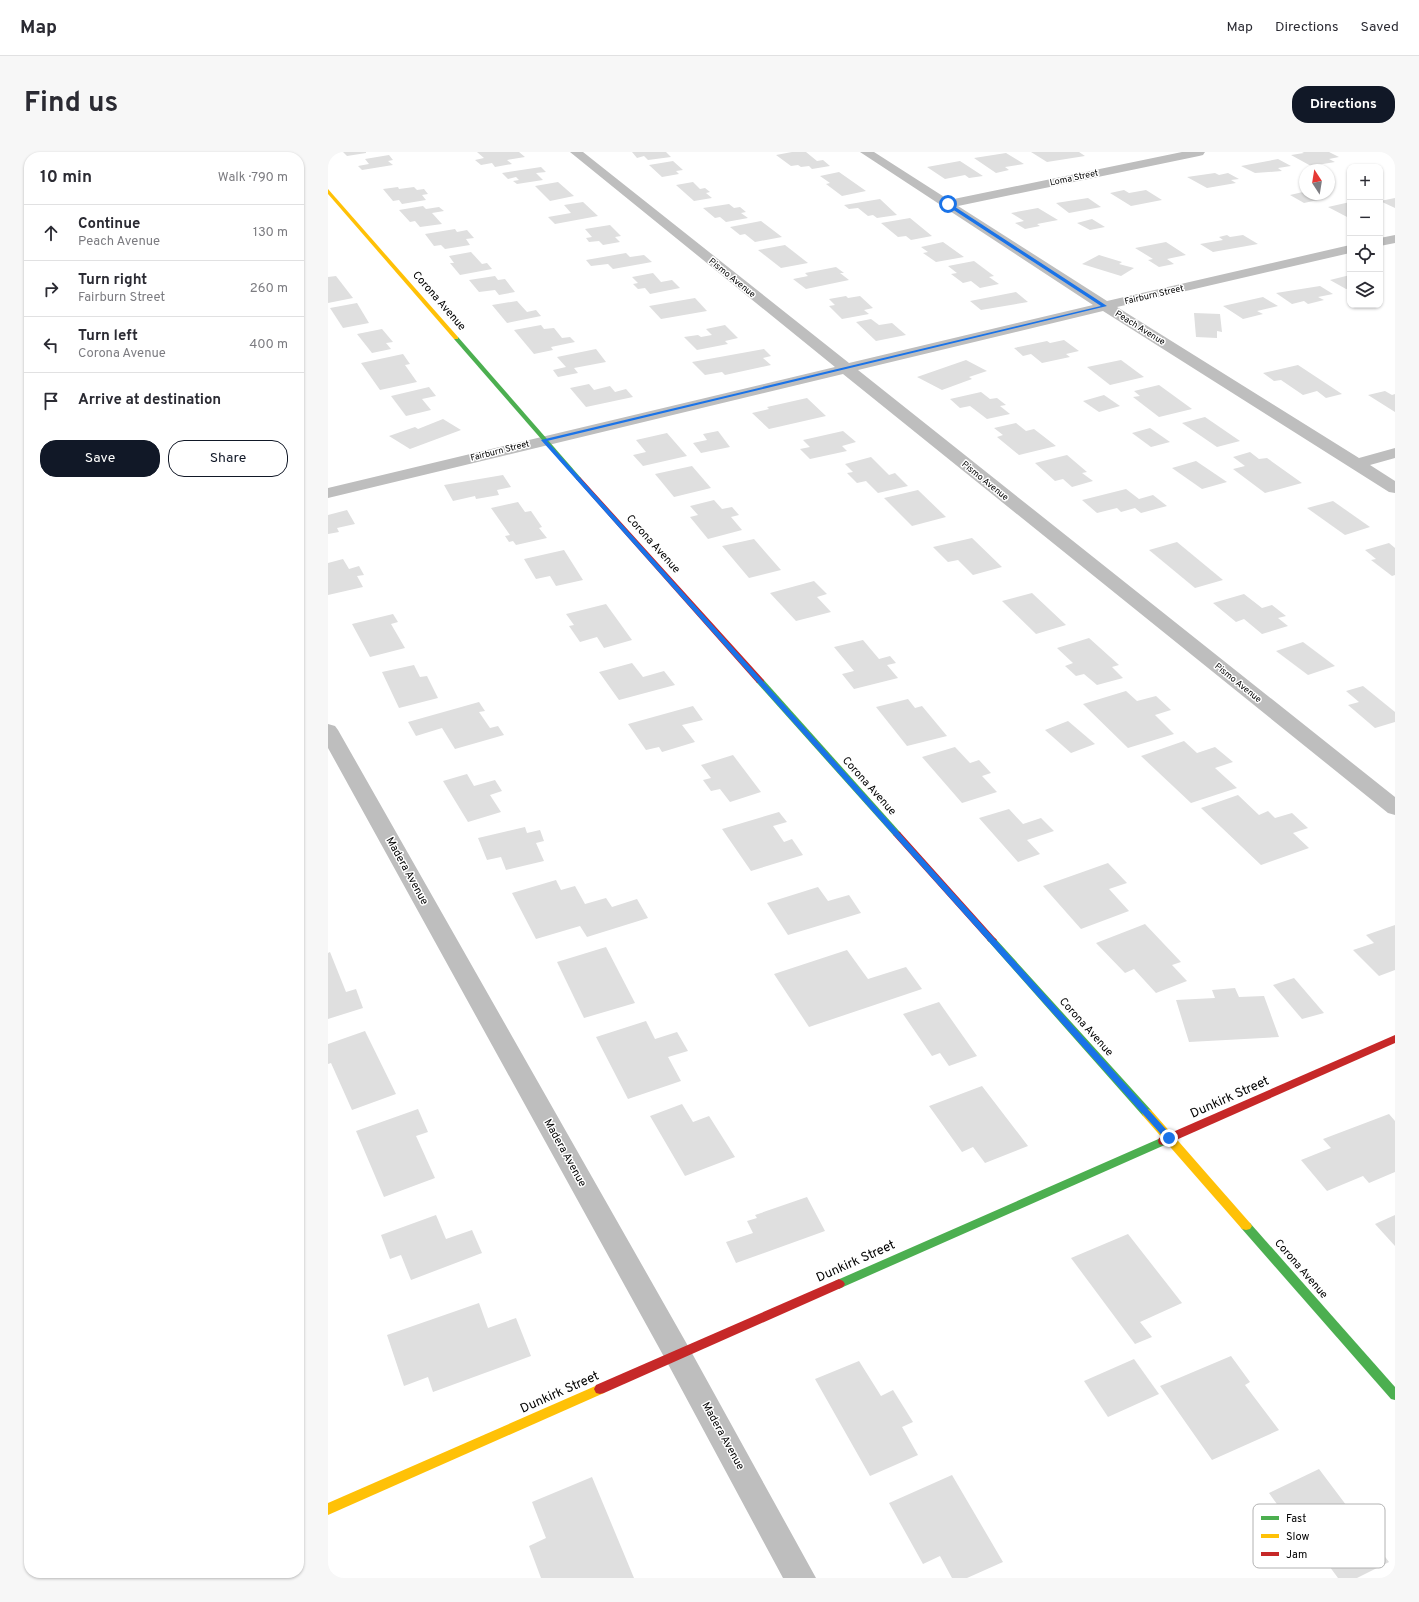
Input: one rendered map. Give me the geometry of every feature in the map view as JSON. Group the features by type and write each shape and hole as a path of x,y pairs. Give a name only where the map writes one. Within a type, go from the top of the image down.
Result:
{"street":[{"name":"Pismo Avenue","path":"576,152 1395,808"},
{"name":"Peach Avenue","path":"866,152 1105,306 1395,488"},
{"name":"Loma Street","path":"948,204 1199,152"},
{"name":"Corona Avenue","path":"328,191 544,440 1169,1138 1395,1395"},
{"path":"1383,241 1395,239"},
{"name":"Fairburn Street","path":"328,492 1105,306 1347,250"},
{"path":"1357,464 1395,453"},
{"name":"Madera Avenue","path":"328,730 678,1355 800,1578"},
{"name":"Dunkirk Street","path":"328,1509 1395,1039"}],"building":[{"path":"343,152 366,152 366,153 347,156"},
{"path":"477,152 519,152 525,157 507,160 512,164 495,167 492,163 481,165 475,160 484,158"},
{"path":"632,152 666,152 671,157 648,160 644,156 637,158"},
{"path":"792,152 806,152 817,161 823,160 830,166 812,169 809,166 791,166 776,155"},
{"path":"1031,152 1079,152 1085,156 1047,162"},
{"path":"1302,152 1329,152 1339,157 1329,159 1335,162 1307,164 1291,155 1304,153"},
{"path":"1006,153 1024,164 1005,167 1009,170 996,173 974,158"},
{"path":"389,155 393,160 388,161 393,165 362,170 358,166 369,164 365,159"},
{"path":"1278,159 1291,166 1278,168 1282,171 1255,173 1241,166"},
{"path":"673,161 683,170 676,171 679,174 662,177 649,165"},
{"path":"960,161 983,176 969,178 965,175 945,179 927,167"},
{"path":"541,167 546,172 536,173 543,180 517,184 513,181 519,180 516,177 508,179 502,173"},
{"path":"839,172 866,191 842,196 826,184 830,183 820,176"},
{"path":"1215,173 1219,175 1228,173 1239,179 1231,180 1236,183 1207,188 1187,177"},
{"path":"558,182 574,196 550,201 535,186"},
{"path":"693,182 700,189 705,188 710,192 706,193 712,198 694,201 676,185"},
{"path":"398,187 399,189 414,187 417,190 424,189 428,194 422,195 426,200 402,204 399,200 393,201 383,189"},
{"path":"1124,190 1129,193 1146,190 1162,200 1131,206 1110,193"},
{"path":"1299,193 1299,200 1318,200 1304,203 1290,195"},
{"path":"1088,198 1101,207 1069,213 1056,203"},
{"path":"1395,198 1395,208 1383,202 1383,200"},
{"path":"880,199 897,215 877,218 873,215 868,216 858,208 849,209 844,205"},
{"path":"583,202 598,216 555,224 548,217 571,213 564,205"},
{"path":"1347,203 1347,217 1328,207"},
{"path":"729,204 734,208 740,207 746,212 741,213 748,218 726,222 720,217 715,218 703,208"},
{"path":"423,206 426,209 439,207 444,211 432,213 442,224 420,227 415,221 410,222 399,210"},
{"path":"1038,208 1058,220 1037,224 1040,226 1025,229 1015,223 1024,221 1011,213"},
{"path":"910,218 932,236 911,240 906,236 898,237 881,223"},
{"path":"1092,219 1105,227 1090,230 1077,223"},
{"path":"761,221 782,237 755,242 745,234 740,235 730,227"},
{"path":"610,225 621,236 615,237 620,242 603,245 599,241 589,242 586,238 592,237 585,229"},
{"path":"455,229 457,232 467,230 474,238 466,239 470,245 445,249 441,245 434,246 425,234"},
{"path":"1227,235 1230,237 1243,235 1258,244 1213,252 1200,244 1223,240 1219,237"},
{"path":"943,242 964,257 936,262 923,253 928,252 921,247"},
{"path":"1166,242 1186,255 1167,259 1174,264 1159,267 1148,260 1153,259 1135,248"},
{"path":"785,245 808,263 781,268 758,250"},
{"path":"471,252 482,264 487,263 492,269 460,275 450,263 454,263 449,256"},
{"path":"626,253 630,257 644,255 652,262 613,269 608,264 591,266 586,260"},
{"path":"1099,255 1122,262 1119,264 1134,268 1121,276 1082,264"},
{"path":"974,261 994,276 989,277 999,284 980,288 971,281 963,283 951,274 957,273 948,266"},
{"path":"836,267 844,273 840,273 849,280 806,289 793,279 808,276 805,273"},
{"path":"653,273 661,282 672,280 680,288 650,294 645,288 638,289 633,284 638,283 632,277"},
{"path":"336,276 353,298 328,303 328,277"},
{"path":"495,276 498,280 505,279 515,292 499,295 495,290 479,292 469,280"},
{"path":"1347,276 1347,289 1346,289 1330,280"},
{"path":"1320,286 1333,294 1318,297 1324,300 1308,304 1304,301 1292,304 1276,293"},
{"path":"1016,292 1028,302 981,310 970,301"},
{"path":"846,296 848,298 860,296 873,308 864,310 869,314 842,319 829,306 835,305 829,299"},
{"path":"1263,297 1278,306 1257,311 1263,314 1243,319 1223,306"},
{"path":"695,298 707,311 661,319 649,306"},
{"path":"517,301 527,312 536,310 541,316 507,323 492,305"},
{"path":"357,303 369,323 343,328 330,308"},
{"path":"1194,313 1220,314 1222,332 1217,331 1217,338 1196,337"},
{"path":"871,319 879,325 892,323 906,335 876,341 856,322"},
{"path":"541,325 544,329 554,328 562,338 570,337 575,342 551,347 553,350 534,354 514,330"},
{"path":"725,325 738,338 725,341 728,344 697,350 684,337 698,335 701,337 712,335 706,329"},
{"path":"382,329 393,342 386,343 391,349 372,353 357,334"},
{"path":"1064,340 1079,351 1066,354 1070,357 1042,363 1031,354 1023,356 1014,348 1047,341 1050,343"},
{"path":"596,349 606,362 574,368 578,373 558,377 553,370 566,367 557,357"},
{"path":"764,349 771,356 763,358 771,365 725,375 722,372 705,375 692,362"},
{"path":"403,354 410,364 405,365 417,382 380,390 361,363"},
{"path":"966,360 987,371 969,377 972,379 942,390 917,377"},
{"path":"1121,360 1144,377 1110,385 1087,367"},
{"path":"1298,365 1342,394 1326,398 1317,391 1303,395 1281,380 1274,381 1263,373"},
{"path":"589,384 594,390 610,386 615,392 626,389 633,397 586,407 570,388"},
{"path":"1159,385 1192,409 1159,417 1133,397 1140,396 1134,391"},
{"path":"429,387 436,396 422,399 431,410 406,416 391,396"},
{"path":"1385,391 1392,395 1395,394 1395,412 1368,395"},
{"path":"981,392 990,399 997,398 1006,405 1000,406 1010,414 987,419 970,406 960,408 950,399"},
{"path":"1104,395 1120,406 1099,412 1083,401"},
{"path":"807,398 826,416 769,429 752,413 769,409 767,407"},
{"path":"1205,417 1240,441 1217,447 1182,423"},
{"path":"443,419 461,430 410,449 389,436 415,427 418,429"},
{"path":"1016,423 1026,431 1034,429 1056,446 1019,455 997,437 1003,435 994,428"},
{"path":"1150,428 1170,442 1151,447 1132,433"},
{"path":"718,431 730,447 701,453 693,443 707,440 703,434"},
{"path":"843,431 856,442 842,446 847,451 810,459 800,449 810,447 803,440"},
{"path":"667,433 687,456 643,466 633,455 646,452 636,440"},
{"path":"1250,452 1259,459 1267,458 1302,483 1265,493 1233,469 1245,466 1233,457"},
{"path":"1067,455 1087,472 1082,473 1093,481 1072,487 1063,479 1055,481 1035,463"},
{"path":"871,457 889,475 895,473 908,486 878,493 866,481 857,483 847,473 853,472 845,464"},
{"path":"1196,461 1227,482 1202,489 1172,468"},
{"path":"692,466 711,488 674,497 655,474"},
{"path":"503,475 511,487 497,490 499,495 476,499 475,496 453,501 444,485"},
{"path":"1126,489 1139,499 1153,495 1167,506 1141,513 1135,508 1121,512 1117,508 1097,513 1082,500"},
{"path":"918,490 946,517 912,526 884,498"},
{"path":"714,500 722,509 732,507 739,515 731,517 742,530 708,539 690,517 698,515 690,506"},
{"path":"1333,501 1370,527 1345,535 1307,508"},
{"path":"518,502 525,512 531,511 542,527 539,528 547,538 516,545 513,541 509,542 505,536 510,535 491,508"},
{"path":"347,510 355,524 337,528 339,532 328,534 328,515"},
{"path":"972,538 1002,567 973,575 958,560 948,562 933,547"},
{"path":"754,539 781,570 749,578 722,546"},
{"path":"1177,542 1223,580 1195,588 1149,550"},
{"path":"1389,543 1395,548 1395,575 1392,576 1371,560 1376,559 1365,550"},
{"path":"564,550 583,580 556,586 550,576 536,579 524,559"},
{"path":"343,559 349,569 359,566 364,575 357,576 363,587 328,595 328,563"},
{"path":"814,581 827,594 817,597 831,612 796,621 770,593"},
{"path":"1032,593 1066,625 1036,634 1002,601"},
{"path":"1244,594 1262,608 1272,605 1286,616 1278,618 1288,626 1262,634 1244,619 1236,622 1213,603"},
{"path":"606,604 632,640 604,648 597,637 580,642 569,626 574,625 566,614"},
{"path":"393,614 398,622 391,624 405,648 370,657 352,624"},
{"path":"1089,638 1119,665 1112,667 1123,678 1097,685 1084,674 1076,676 1065,666 1073,663 1057,648"},
{"path":"863,640 879,659 890,656 896,663 887,665 898,678 854,689 842,674 854,671 834,647"},
{"path":"1303,642 1335,666 1308,675 1276,651"},
{"path":"632,663 643,677 664,671 675,685 619,700 599,672"},
{"path":"414,665 420,677 427,676 438,698 399,708 382,672"},
{"path":"1363,686 1395,712 1395,722 1375,728 1348,705 1359,702 1346,691"},
{"path":"1126,691 1137,701 1156,696 1171,710 1155,715 1174,734 1128,748 1083,704"},
{"path":"908,699 915,708 922,706 947,736 907,746 876,707"},
{"path":"479,702 485,711 479,712 490,728 498,726 504,735 455,749 442,728 416,736 408,722"},
{"path":"693,706 703,720 682,725 695,742 662,752 659,747 646,750 628,724"},
{"path":"1068,721 1095,744 1071,753 1045,730"},
{"path":"1184,741 1197,753 1215,747 1233,762 1215,768 1237,788 1191,803 1141,756"},
{"path":"955,747 970,763 979,760 991,773 982,776 997,792 962,803 922,757"},
{"path":"733,755 761,792 730,802 720,789 711,791 703,780 711,778 701,765"},
{"path":"467,774 474,786 495,780 502,791 490,795 501,812 468,822 443,781"},
{"path":"1238,795 1259,815 1268,811 1275,818 1292,813 1308,828 1293,833 1309,848 1261,865 1201,808"},
{"path":"1009,809 1023,824 1041,818 1054,831 1027,840 1040,854 1018,862 979,818"},
{"path":"779,812 787,822 773,826 784,842 792,839 803,855 751,871 722,829"},
{"path":"525,827 527,833 540,830 544,841 536,843 544,861 506,870 501,857 487,860 478,838"},
{"path":"1108,863 1127,883 1109,889 1129,911 1081,929 1043,886"},
{"path":"556,880 561,890 575,886 585,904 606,898 612,907 637,899 648,918 587,937 580,926 536,939 512,893"},
{"path":"818,887 828,901 849,895 861,913 788,935 767,903"},
{"path":"1145,924 1181,962 1172,965 1187,981 1156,993 1134,969 1125,973 1096,943"},
{"path":"1395,925 1395,970 1379,976 1353,950 1374,943 1366,935"},
{"path":"606,947 635,1003 584,1018 557,962"},
{"path":"847,950 868,979 906,967 922,989 809,1027 774,974"},
{"path":"330,952 346,992 356,989 363,1008 328,1019 328,953"},
{"path":"1294,978 1324,1013 1302,1019 1273,985"},
{"path":"1235,988 1239,997 1264,996 1279,1037 1189,1042 1176,1000 1215,998 1212,990"},
{"path":"939,1002 977,1056 949,1066 940,1053 932,1056 903,1014"},
{"path":"646,1021 655,1039 677,1032 688,1051 668,1057 681,1081 628,1099 596,1037"},
{"path":"365,1031 396,1094 352,1110 331,1063 328,1064 328,1044"},
{"path":"982,1086 1028,1146 985,1163 973,1147 962,1152 929,1106"},
{"path":"682,1104 693,1122 709,1116 735,1157 685,1176 650,1116"},
{"path":"418,1109 428,1132 416,1136 435,1178 384,1197 356,1131"},
{"path":"1389,1114 1395,1121 1395,1172 1369,1183 1363,1176 1327,1191 1301,1160 1331,1148 1323,1139"},
{"path":"807,1197 825,1231 736,1263 726,1242 753,1233 747,1221 757,1218 755,1215"},
{"path":"436,1215 446,1239 472,1230 482,1253 411,1280 401,1255 390,1259 381,1235"},
{"path":"1395,1215 1395,1246 1375,1224"},
{"path":"1128,1234 1182,1303 1140,1322 1152,1337 1135,1344 1071,1258"},
{"path":"479,1303 488,1328 516,1318 531,1356 433,1392 428,1377 404,1386 387,1335"},
{"path":"1231,1356 1250,1382 1245,1385 1279,1430 1212,1460 1160,1386"},
{"path":"1134,1359 1159,1394 1108,1417 1084,1381"},
{"path":"859,1361 881,1396 893,1390 913,1422 902,1427 918,1455 870,1476 815,1379"},
{"path":"1319,1469 1345,1504 1277,1504 1269,1493"},
{"path":"952,1475 1003,1562 967,1578 952,1578 940,1556 923,1564 889,1503"},
{"path":"592,1477 634,1578 541,1578 529,1546 546,1538 532,1502"},
{"path":"1385,1557 1389,1562 1385,1564"},
{"path":"1331,1568 1377,1568 1357,1578 1338,1578"}],"traffic: fast":[{"path":"456,338 579,479"},
{"path":"760,681 897,834"},
{"path":"992,940 1147,1113"},
{"path":"839,1284 1163,1141"},
{"path":"1246,1226 1395,1395"}],"traffic: slow":[{"path":"328,191 456,338"},
{"path":"1147,1113 1246,1226"},
{"path":"328,1509 600,1389"}],"traffic: jam":[{"path":"579,479 760,681"},
{"path":"897,834 992,940"},
{"path":"1163,1141 1395,1039"},
{"path":"600,1389 839,1284"}],"route":[{"path":"948,204 1105,306 544,440 1169,1138"}]}
